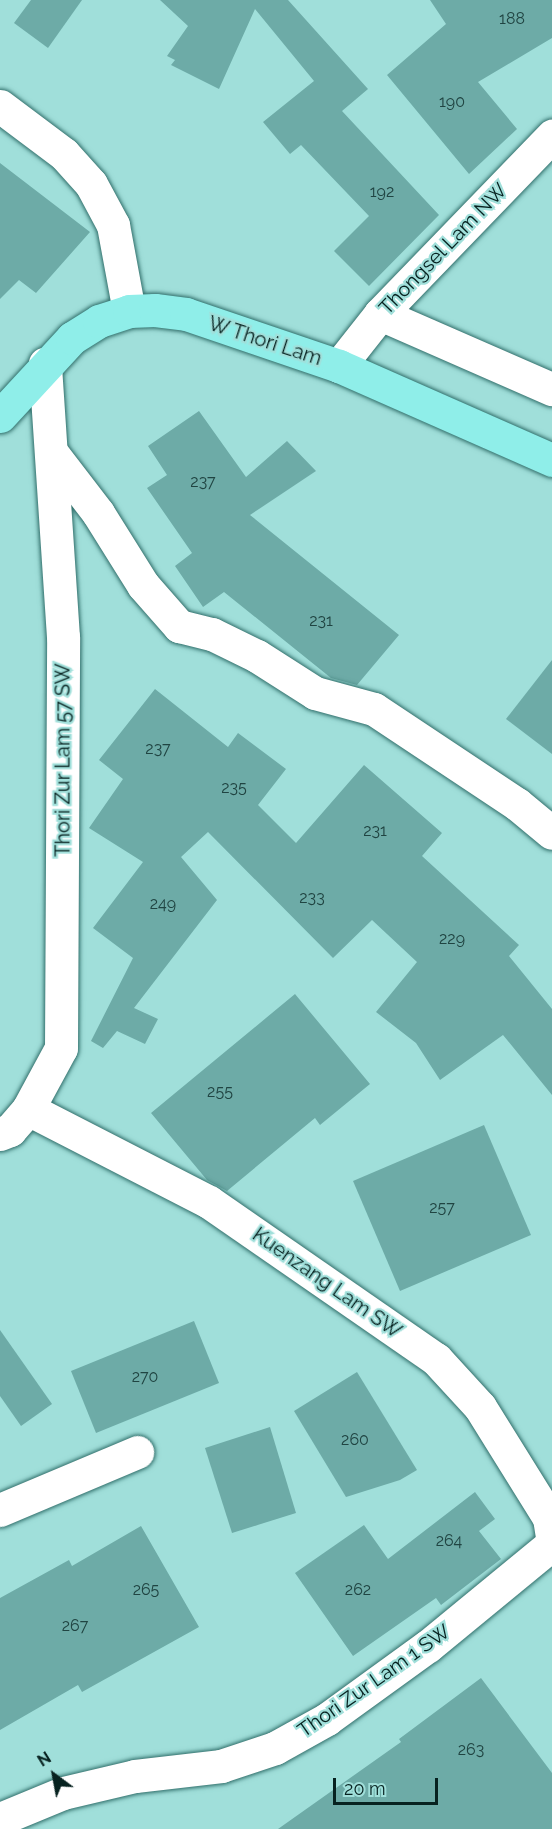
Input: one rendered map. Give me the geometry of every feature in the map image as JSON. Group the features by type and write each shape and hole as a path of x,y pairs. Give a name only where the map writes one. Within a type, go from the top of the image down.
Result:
{"main road":[{"name":"W Thori Lam","path":"0,416 45,364 72,338 99,321 129,311 155,310 186,314 339,366 552,460"}],"street":[{"path":"0,106 63,154 101,200 118,245 129,311"},
{"name":"Thongsel Lam NW","path":"339,366 380,314 552,136"},
{"path":"380,314 552,389"},
{"name":"Thori Zur Lam 57 SW","path":"0,1134 10,1130 28,1108 61,1048 63,637 45,364"},
{"path":"52,453 98,513 142,585 179,626 212,634 257,656 315,693 374,709 517,804 552,834"},
{"name":"Kuenzang Lam SW","path":"28,1108 209,1202 436,1359 480,1407 549,1518 552,1536"},
{"path":"0,1510 137,1452"},
{"name":"Thori Zur Lam 1 SW","path":"0,1820 63,1793 135,1776 221,1766 275,1748 327,1719 428,1646 552,1544"}],"building":[{"path":"31,0 82,0 48,48 14,23"},
{"path":"160,0 288,0 368,89 342,111 439,215 369,286 334,251 369,216 301,145 290,154 263,122 314,81 255,9 219,89 171,65 175,60 167,56 188,26"},
{"path":"430,0 552,0 552,38 478,82 517,129 469,174 387,75 446,24"},
{"path":"0,163 90,232 36,293 19,280 0,299"},
{"path":"199,411 246,477 287,441 316,471 250,515 399,635 357,685 331,678 224,592 203,607 175,566 192,553 147,488 167,475 148,446"},
{"path":"552,660 552,754 506,719"},
{"path":"155,689 228,747 238,733 286,769 258,805 296,843 364,765 442,833 422,856 519,945 509,956 552,1009 552,1095 503,1035 440,1080 416,1043 376,1012 417,962 372,920 333,958 208,832 181,857 217,900 134,1008 158,1019 145,1044 117,1031 103,1048 91,1041 133,958 93,928 143,862 89,828 123,779 99,760"},
{"path":"295,994 370,1084 320,1125 315,1118 227,1191 207,1180 151,1113"},
{"path":"484,1125 531,1235 400,1291 353,1181"},
{"path":"194,1321 219,1383 96,1433 71,1371"},
{"path":"0,1330 52,1404 21,1426 0,1396"},
{"path":"357,1372 417,1470 400,1480 346,1497 294,1411"},
{"path":"270,1427 296,1513 232,1533 205,1448"},
{"path":"475,1492 495,1519 479,1531 501,1559 441,1605 436,1598 353,1656 295,1573 364,1525 388,1559"},
{"path":"141,1526 199,1627 82,1692 78,1685 0,1730 0,1598 69,1560 72,1566"},
{"path":"481,1678 552,1773 552,1829 278,1829 401,1742 399,1739"}]}
